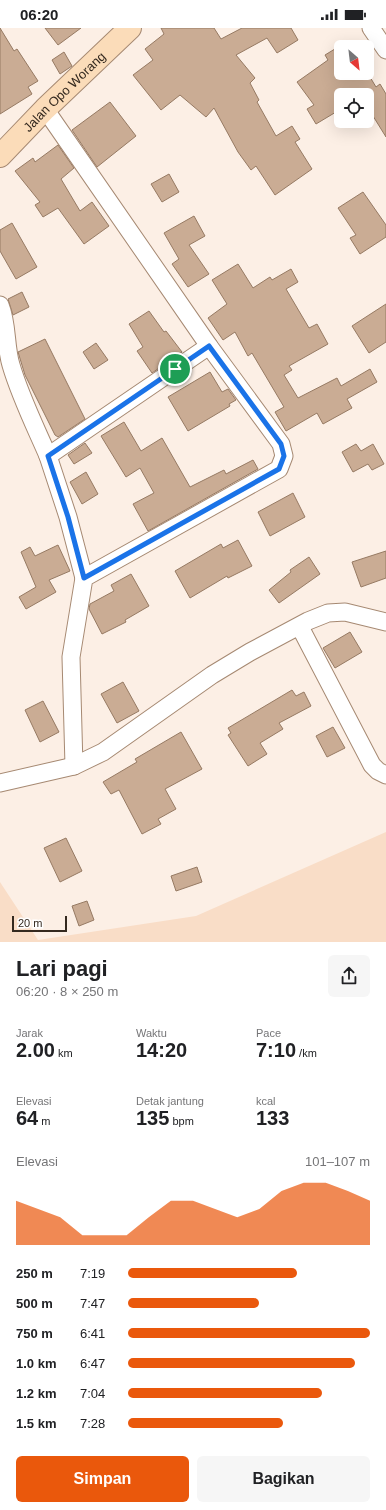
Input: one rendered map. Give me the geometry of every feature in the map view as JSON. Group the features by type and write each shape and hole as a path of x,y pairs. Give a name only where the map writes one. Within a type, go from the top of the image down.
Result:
{"street":[{"name":"Jalan Opo Worang","path":"0,156 45,109 130,28"},
{"path":"371,28 386,50"},
{"path":"45,109 209,346 281,444 284,456 279,469 84,578"},
{"path":"0,305 4,315 10,364 48,456 68,517 84,578 71,657 74,766"},
{"path":"48,456 209,346"},
{"path":"0,783 74,766 103,752 212,675 250,652 300,627 308,621 328,613 345,612 386,622"},
{"path":"300,627 372,764 378,771 386,775"}],"shaded area":[{"path":"386,832 386,942 0,942 0,882 38,940 196,916"}],"building":[{"path":"0,28 14,51 17,49 38,81 28,87 32,94 0,114"},
{"path":"45,28 81,28 58,45"},
{"path":"161,28 214,28 221,39 242,28 291,28 298,40 277,53 267,38 236,55 255,78 250,83 259,100 257,102 276,136 292,126 300,139 295,142 312,169 275,195 256,166 251,170 238,152 214,108 206,117 180,95 161,110 133,75 153,60 145,49 164,34"},
{"path":"334,50 334,80 372,80 376,87 380,84 386,94 386,137 374,118 374,88 334,88 334,113 316,124 307,109 314,105 297,82 328,60 325,55"},
{"path":"64,52 72,66 60,74 52,60"},
{"path":"110,102 136,136 97,167 72,130"},
{"path":"58,145 74,168 61,179 80,211 92,202 109,226 84,244 58,208 43,217 35,205 40,202 15,171 33,158 35,162"},
{"path":"169,174 179,192 162,202 151,184"},
{"path":"363,192 386,225 386,237 360,254 350,238 356,235 338,208"},
{"path":"194,216 205,236 189,245 209,274 188,287 172,264 179,259 164,233"},
{"path":"12,223 37,267 16,279 0,251 0,230"},
{"path":"238,264 253,288 270,277 272,280 291,269 298,282 286,289 309,328 317,324 328,344 289,366 292,370 284,375 298,398 337,378 341,386 370,369 377,382 347,399 352,408 323,424 317,413 286,431 275,412 284,407 252,353 248,356 235,332 223,340 208,318 227,304 212,280"},
{"path":"22,292 29,307 13,315 8,299"},
{"path":"386,304 386,342 369,353 352,326"},
{"path":"149,311 164,332 166,331 182,352 152,373 137,351 143,347 129,324"},
{"path":"45,339 85,419 58,437 55,435 25,375 18,352"},
{"path":"96,343 108,360 94,369 83,352"},
{"path":"210,372 222,392 228,389 236,400 229,404 230,406 188,431 168,397"},
{"path":"124,422 141,451 162,438 190,487 224,470 226,474 253,460 258,469 148,531 133,504 154,493 140,468 126,477 101,436"},
{"path":"85,443 92,453 74,464 68,455"},
{"path":"356,444 361,451 373,444 384,464 372,470 368,464 353,472 342,452"},
{"path":"86,472 98,494 82,504 70,482"},
{"path":"293,493 305,517 270,536 258,512"},
{"path":"238,540 252,566 228,578 227,576 190,598 175,571 221,544 223,548"},
{"path":"58,545 70,571 49,580 56,592 26,609 19,597 36,587 21,552 30,547 35,556"},
{"path":"386,551 386,578 361,587 352,562"},
{"path":"309,557 320,574 279,603 269,590 291,572 290,570"},
{"path":"131,574 149,606 125,620 126,622 102,634 89,609 90,604 114,591 111,585"},
{"path":"350,632 362,652 335,668 323,648"},
{"path":"123,682 139,711 117,723 101,694"},
{"path":"292,690 296,696 304,692 311,706 279,723 283,729 260,743 267,754 248,766 228,735 231,733 228,728"},
{"path":"43,701 59,732 40,742 25,710"},
{"path":"333,727 345,748 327,757 316,736"},
{"path":"181,732 202,769 165,789 176,809 158,819 161,824 142,834 119,790 111,794 103,782 137,762 135,759"},
{"path":"66,838 82,871 60,882 44,848"},
{"path":"197,867 202,882 176,891 171,876"},
{"path":"87,901 94,920 79,926 72,906"}],"route":[{"path":"209,346 281,444 284,456 279,469 84,578 68,517 48,456 175,369 209,346"}]}
